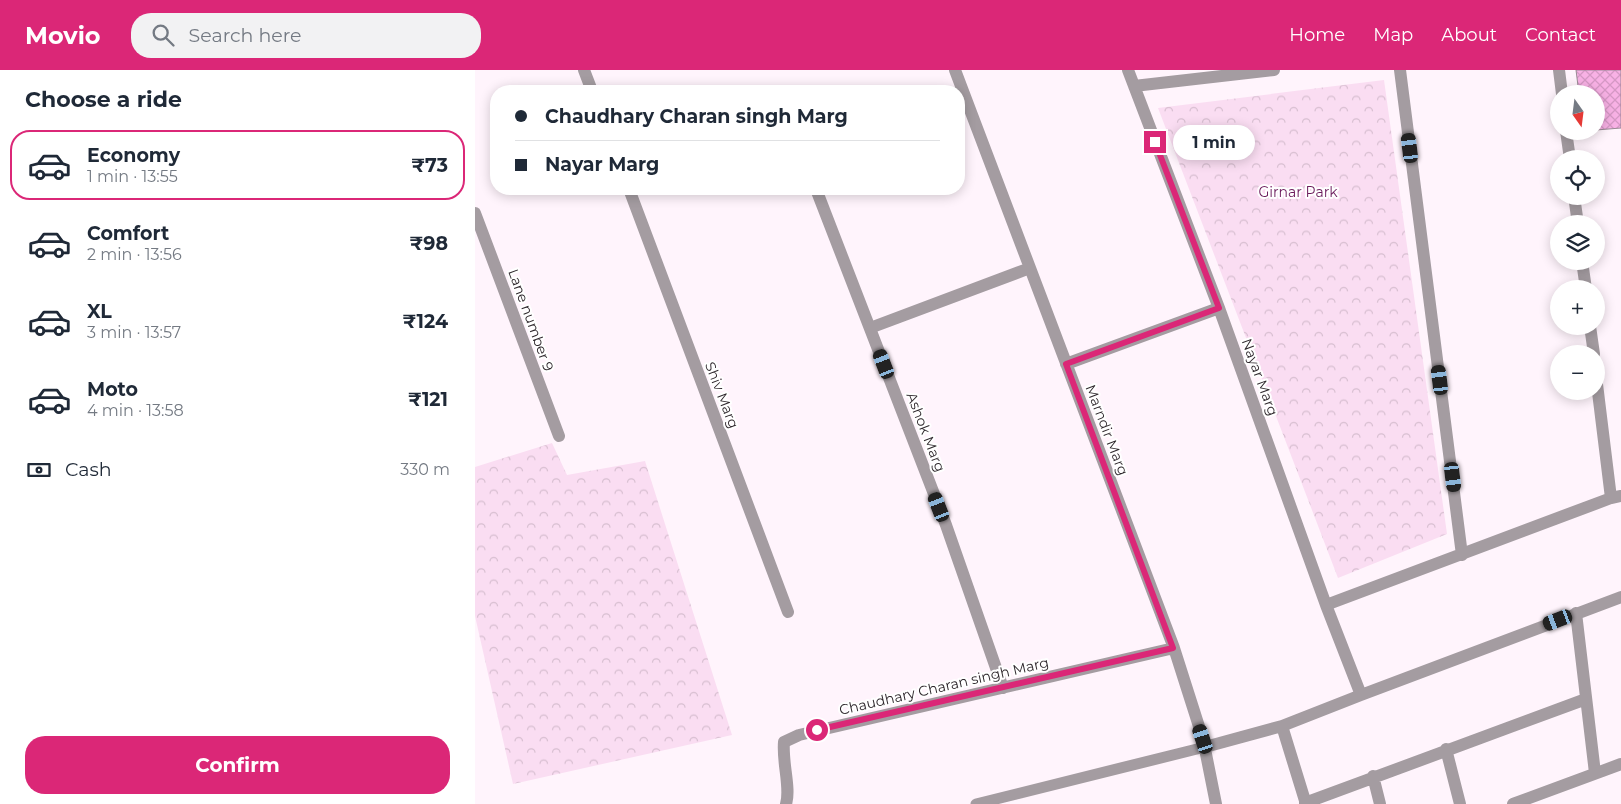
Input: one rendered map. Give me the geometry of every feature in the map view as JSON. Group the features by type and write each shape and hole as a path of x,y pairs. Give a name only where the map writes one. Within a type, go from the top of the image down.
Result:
{"street":[{"path":"584,70 590,85"},
{"name":"Marndir Marg","path":"955,70 959,85"},
{"name":"Nayar Marg","path":"1128,70 1219,308 1326,605 1361,695"},
{"path":"1133,86 1274,70"},
{"path":"1400,70 1462,555"},
{"path":"1559,70 1561,85"},
{"name":"Marndir Marg","path":"965,105 1030,268 1173,648 1205,747 1212,802"},
{"name":"Shiv Marg","path":"631,195 788,612"},
{"name":"Ashok Marg","path":"818,195 946,525 1003,688"},
{"name":"Lane number 9","path":"475,214 559,436"},
{"path":"870,328 1030,268"},
{"path":"1066,364 1219,308"},
{"path":"1326,605 1616,497 1600,400"},
{"path":"1205,747 1283,726 1621,597"},
{"path":"1576,613 1595,773"},
{"name":"Chaudhary Charan singh Marg","path":"786,804 788,797 782,756 784,742 799,735 1173,648"},
{"path":"1283,726 1306,803 1373,776 1585,699"},
{"path":"1446,750 1460,804"},
{"path":"1513,804 1621,764"},
{"path":"1373,776 1380,804"}],"lane":[{"path":"976,804 1205,747"}],"green space":[{"name":"Girnar Park","path":"1384,80 1447,534 1338,578 1158,108"},
{"path":"552,443 567,475 645,461 732,735 513,784 475,616 475,467"}],"building":[{"path":"1576,70 1621,70 1621,128 1605,129 1605,85 1578,85"}],"route":[{"path":"817,730 1173,648 1066,364 1219,308 1155,142"}]}
